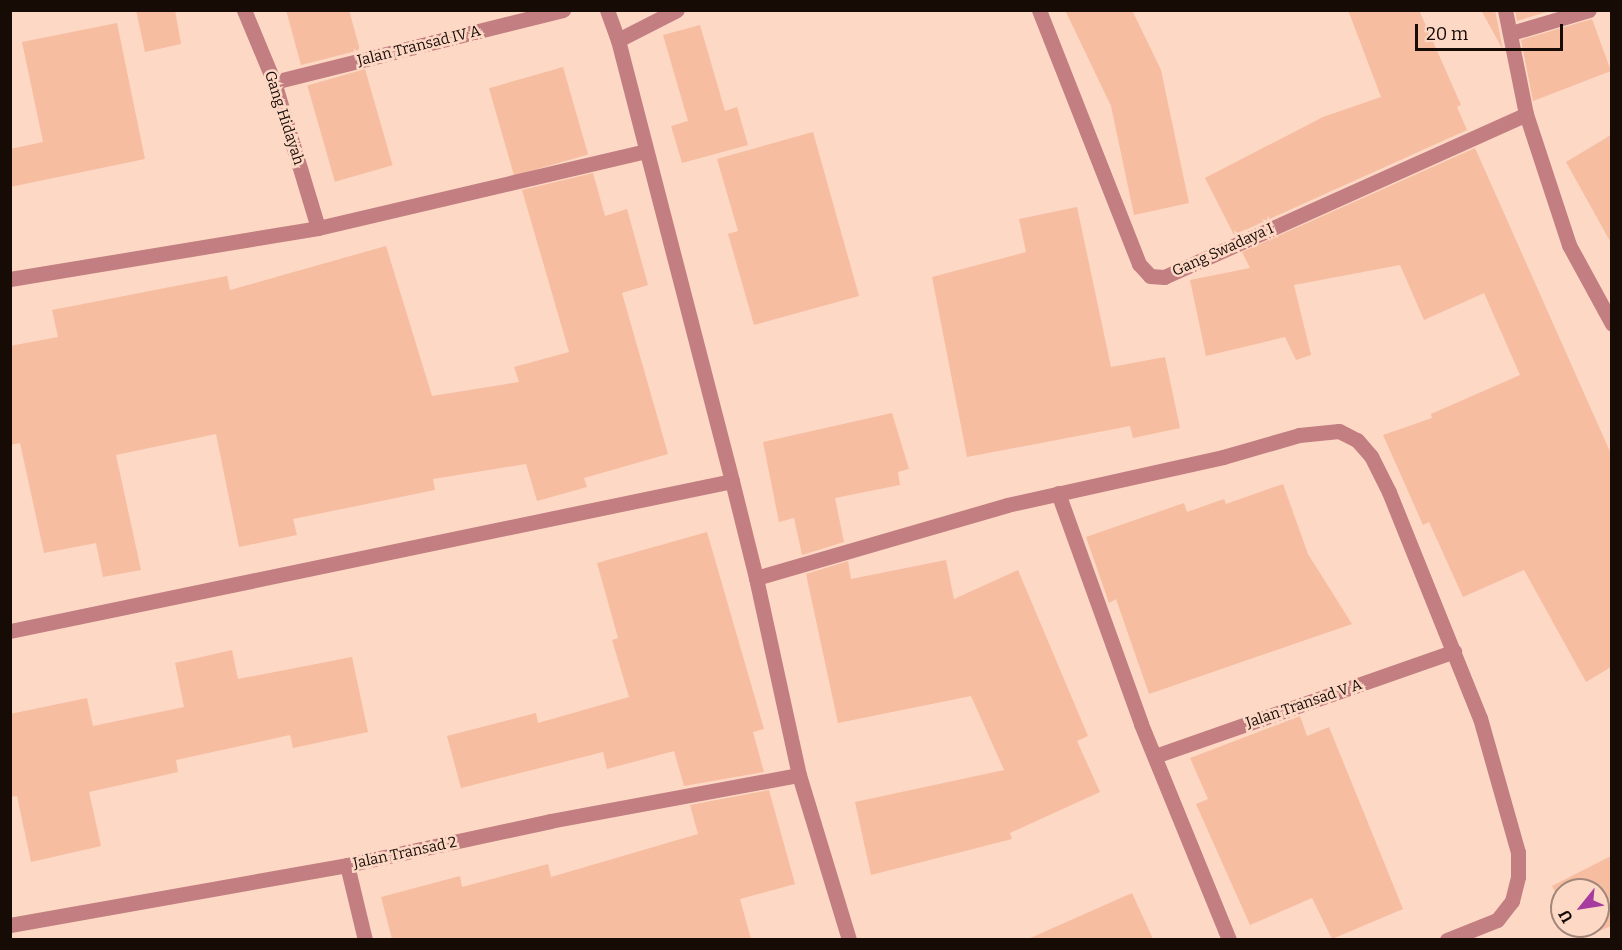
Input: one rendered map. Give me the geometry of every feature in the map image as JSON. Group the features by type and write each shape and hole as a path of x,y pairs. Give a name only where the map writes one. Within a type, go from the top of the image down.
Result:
{"street":[{"name":"Gang Hidayah","path":"244,10 274,82 318,228"},
{"name":"Jalan Transad IV A","path":"274,82 563,10"},
{"path":"607,10 618,40 732,481 756,578 799,775 849,939"},
{"path":"618,40 677,10"},
{"name":"Gang Swadaya I","path":"1039,10 1138,264 1150,276 1164,277 1526,114"},
{"path":"1505,10 1526,114 1569,245 1611,324"},
{"path":"1511,33 1590,10"},
{"path":"10,279 318,228 646,151"},
{"path":"756,578 1058,493 1223,457 1299,435 1339,431 1357,440 1371,456 1454,651 1480,718 1515,841 1518,877 1512,901 1497,920 1447,939"},
{"path":"10,631 732,481"},
{"path":"1058,493 1155,756 1229,939"},
{"name":"Jalan Transad V A","path":"1155,756 1454,651"},
{"name":"Jalan Transad 2","path":"10,925 347,865 550,821 799,775"},
{"path":"347,865 365,939"}],"building":[{"path":"136,10 175,10 181,44 145,52"},
{"path":"286,10 349,10 360,50 301,65"},
{"path":"1065,10 1132,10 1161,70 1189,203 1134,215 1111,106"},
{"path":"1348,10 1419,10 1461,105 1457,107 1467,130 1234,235 1205,178 1323,117 1381,97"},
{"path":"1481,10 1495,10 1503,50"},
{"path":"1515,10 1553,10 1517,21"},
{"path":"1592,19 1611,71 1533,101 1521,40"},
{"path":"117,23 145,159 10,187 10,149 43,142 22,42"},
{"path":"700,25 725,111 737,107 748,145 682,163 671,126 688,121 663,35"},
{"path":"563,67 588,154 514,176 489,88"},
{"path":"365,69 393,165 335,182 307,86"},
{"path":"813,132 859,296 754,325 728,234 738,231 717,159"},
{"path":"1611,135 1611,243 1566,162"},
{"path":"1475,148 1611,454 1611,667 1586,682 1524,570 1463,597 1429,522 1423,525 1383,435 1432,418 1431,414 1520,375 1484,293 1424,320 1400,265 1294,285 1311,355 1296,360 1285,337 1206,356 1190,280 1250,268 1242,252"},
{"path":"593,173 605,216 627,209 648,285 622,293 668,454 584,478 587,487 537,501 526,464 433,479 435,490 293,519 297,535 239,547 216,434 116,455 141,570 103,577 96,543 44,553 20,443 10,445 10,346 58,337 52,310 227,276 230,290 386,246 432,396 519,382 514,367 569,352 522,190"},
{"path":"1077,207 1111,367 1165,357 1180,428 1133,438 1130,426 967,457 932,277 1026,252 1019,219"},
{"path":"892,413 909,469 898,472 900,485 835,498 844,542 802,555 794,518 779,522 763,442"},
{"path":"1283,484 1308,554 1352,624 1149,694 1116,599 1109,603 1086,537 1184,503 1187,512 1224,499 1226,504"},
{"path":"707,532 764,729 753,732 764,772 684,786 674,751 607,769 603,752 461,788 447,736 536,713 538,723 629,697 612,640 618,638 597,563"},
{"path":"946,560 954,599 1018,570 1088,736 1077,741 1100,792 1010,833 1012,839 871,875 855,802 1004,770 971,696 838,723 806,574 848,561 851,579"},
{"path":"232,650 238,679 352,657 368,732 293,748 290,735 176,760 178,772 89,792 101,846 31,862 17,796 10,797 10,714 87,698 93,726 184,707 175,663"},
{"path":"1300,716 1307,736 1329,727 1403,909 1332,939 1312,898 1250,925 1196,804 1208,799 1190,758"},
{"path":"769,790 795,884 740,899 751,939 392,939 381,897 460,876 462,887 548,864 551,877 698,834 690,805"},
{"path":"1611,856 1611,926 1610,878 1568,878"},
{"path":"1132,893 1153,939 1028,939"}]}
